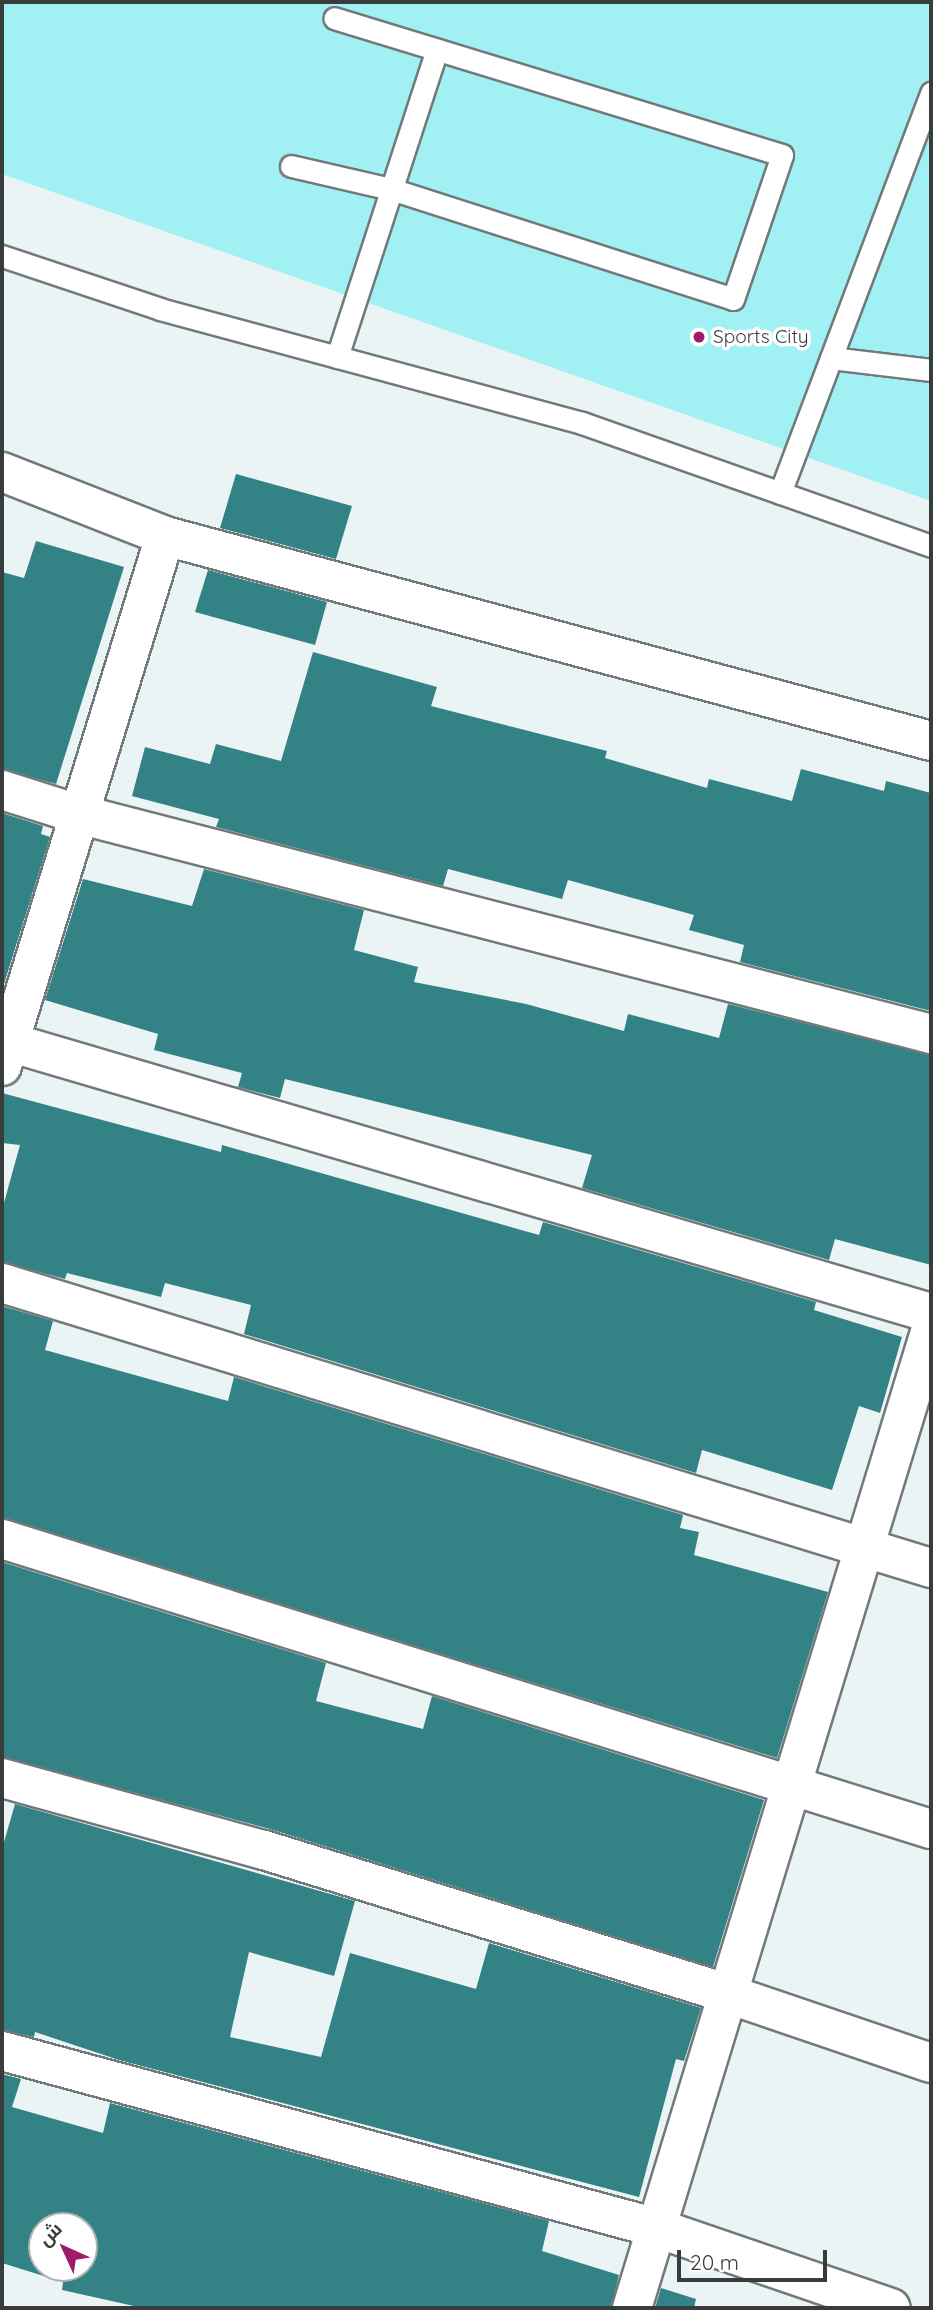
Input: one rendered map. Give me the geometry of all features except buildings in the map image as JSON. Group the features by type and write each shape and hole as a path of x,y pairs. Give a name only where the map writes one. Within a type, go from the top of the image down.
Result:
{"street":[{"path":"2,472 165,536 931,741"},
{"path":"165,536 4,1050 931,1313"},
{"path":"2,790 78,814 931,1034"},
{"path":"2,1283 931,1568"},
{"path":"632,2308 790,1783 931,1329"},
{"path":"2,1539 931,1829"},
{"path":"2,1778 264,1850 728,1994 931,2063"},
{"path":"2,2051 657,2228 891,2308"}],"lane":[{"path":"291,166 391,189 733,299 782,155 334,18"},
{"path":"337,357 436,50"},
{"path":"780,493 931,93"},
{"path":"2,256 160,309 582,423 931,546"},
{"path":"831,358 931,370"}],"shaded area":[{"name":"Sports City","path":"2,2 931,2 931,501 2,174"}],"place":[{"name":"Sports City","path":"699,337"}]}
